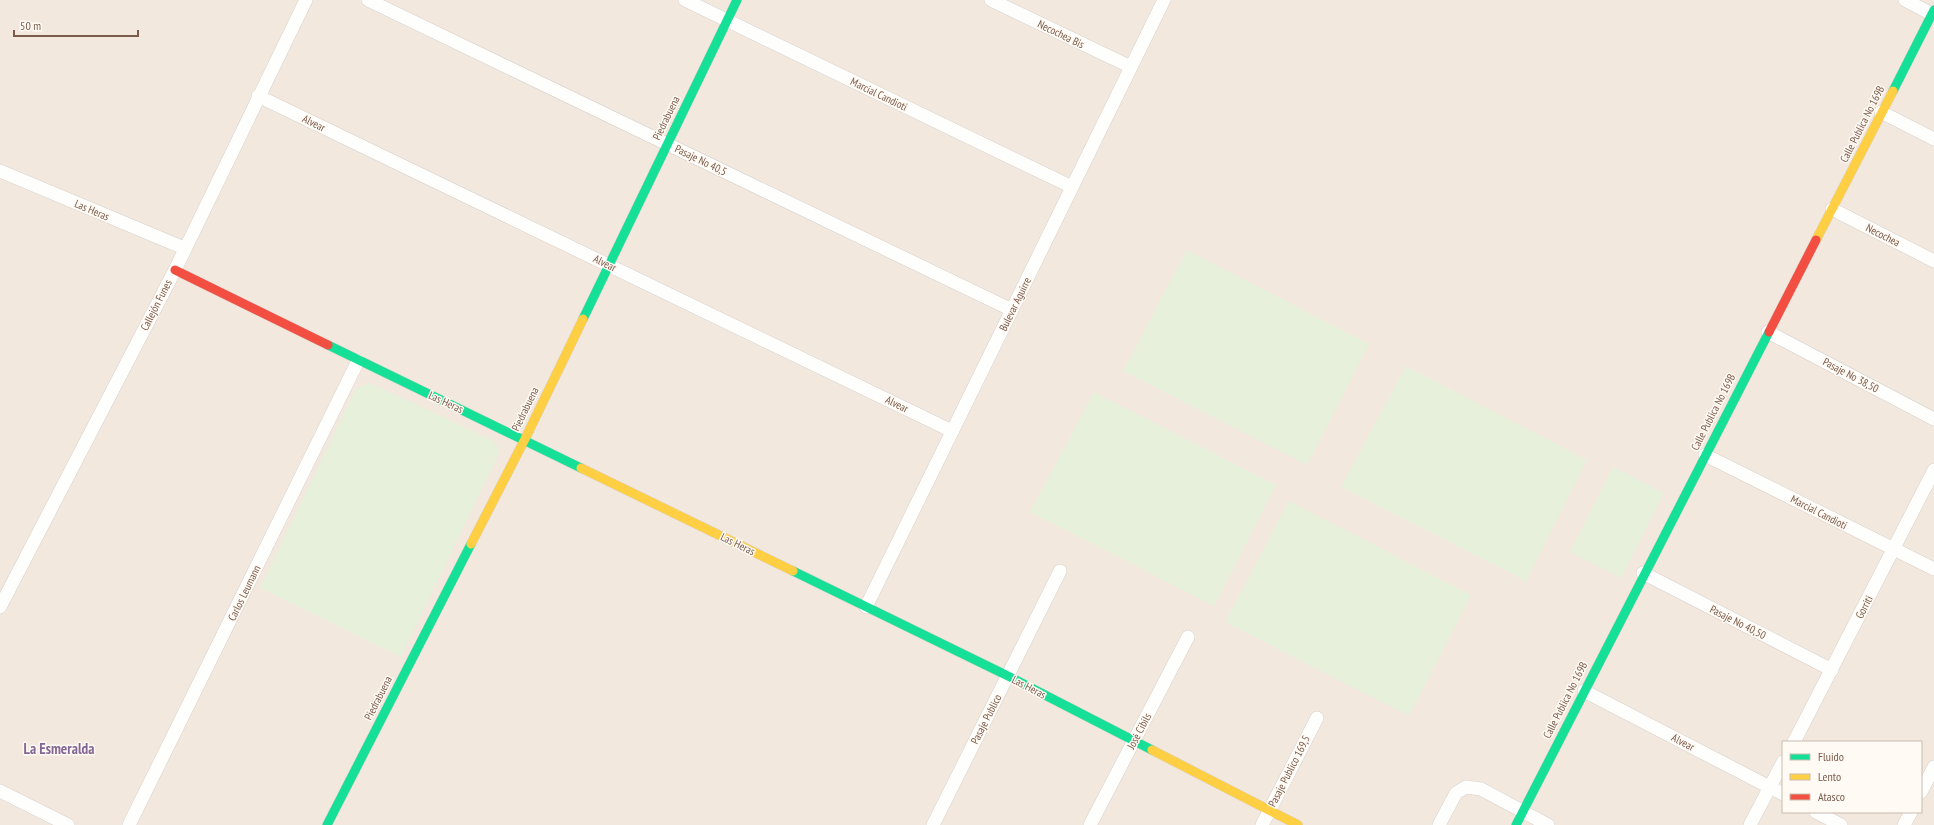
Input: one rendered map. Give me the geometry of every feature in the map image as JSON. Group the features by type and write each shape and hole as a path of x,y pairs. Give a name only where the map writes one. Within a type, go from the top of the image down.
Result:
{"street":[{"name":"Callejón Funes","path":"0,607 175,270 184,248 306,0"},
{"name":"Pasaje No 40,5","path":"368,0 1012,310"},
{"name":"Marcial Candioti","path":"685,0 1072,187"},
{"name":"Piedrabuena","path":"327,825 524,439 737,0"},
{"name":"Necochea Bis","path":"991,0 1131,67"},
{"name":"Bulevar Aguirre","path":"866,607 1164,0"},
{"path":"1905,0 1933,13"},
{"name":"Calle Publica No 169B","path":"1516,825 1643,573 1933,13"},
{"name":"Alvear","path":"258,96 952,431"},
{"path":"1881,112 1934,139"},
{"name":"Las Heras","path":"0,171 184,248"},
{"name":"Necochea","path":"1832,209 1934,261"},
{"name":"Las Heras","path":"175,270 358,361 524,439 1008,676 1298,825"},
{"name":"Pasaje No 38,50","path":"1768,332 1934,419"},
{"name":"Carlos Leumann","path":"129,825 358,361"},
{"name":"Marcial Candioti","path":"1705,455 1934,569"},
{"name":"Gorriti","path":"1795,741 1934,470"},
{"name":"Pasaje Publico","path":"933,825 1060,571"},
{"name":"Pasaje No 40,50","path":"1643,573 1832,670"},
{"name":"José Cibils","path":"1090,825 1188,637"},
{"name":"Alvear","path":"1584,691 1782,793"},
{"name":"Pasaje Publico 169,5","path":"1262,825 1317,718"},
{"path":"1750,825 1782,764"},
{"path":"1922,790 1934,767"},
{"path":"1439,825 1456,793 1466,787 1481,789 1548,825"},
{"path":"0,790 68,825"},
{"path":"1818,813 1841,825"},
{"path":"1904,825 1910,813"}],"shaded area":[{"path":"0,0 1934,0 1934,825 0,825"}],"green space":[{"path":"1187,250 1369,344 1307,465 1123,371"},
{"path":"1406,366 1587,460 1526,581 1341,487"},
{"path":"370,383 492,440 500,451 401,657 260,588 356,388"},
{"path":"1094,392 1276,485 1214,606 1030,512"},
{"path":"1613,467 1664,493 1621,578 1570,552"},
{"path":"1289,501 1471,595 1409,716 1225,622"}],"traffic: fast":[{"path":"583,319 737,0"},
{"path":"1893,91 1934,10"},
{"path":"1516,825 1769,332"},
{"path":"328,345 581,468"},
{"path":"327,825 471,544"},
{"path":"793,571 1008,676 1152,750"}],"traffic: slow":[{"path":"1816,240 1893,91"},
{"path":"471,544 525,439 583,319"},
{"path":"581,468 793,571"},
{"path":"1152,750 1298,825"}],"traffic: jam":[{"path":"1769,332 1816,240"},
{"path":"175,270 328,345"}],"district":[{"name":"La Esmeralda","path":"59,748"}]}
